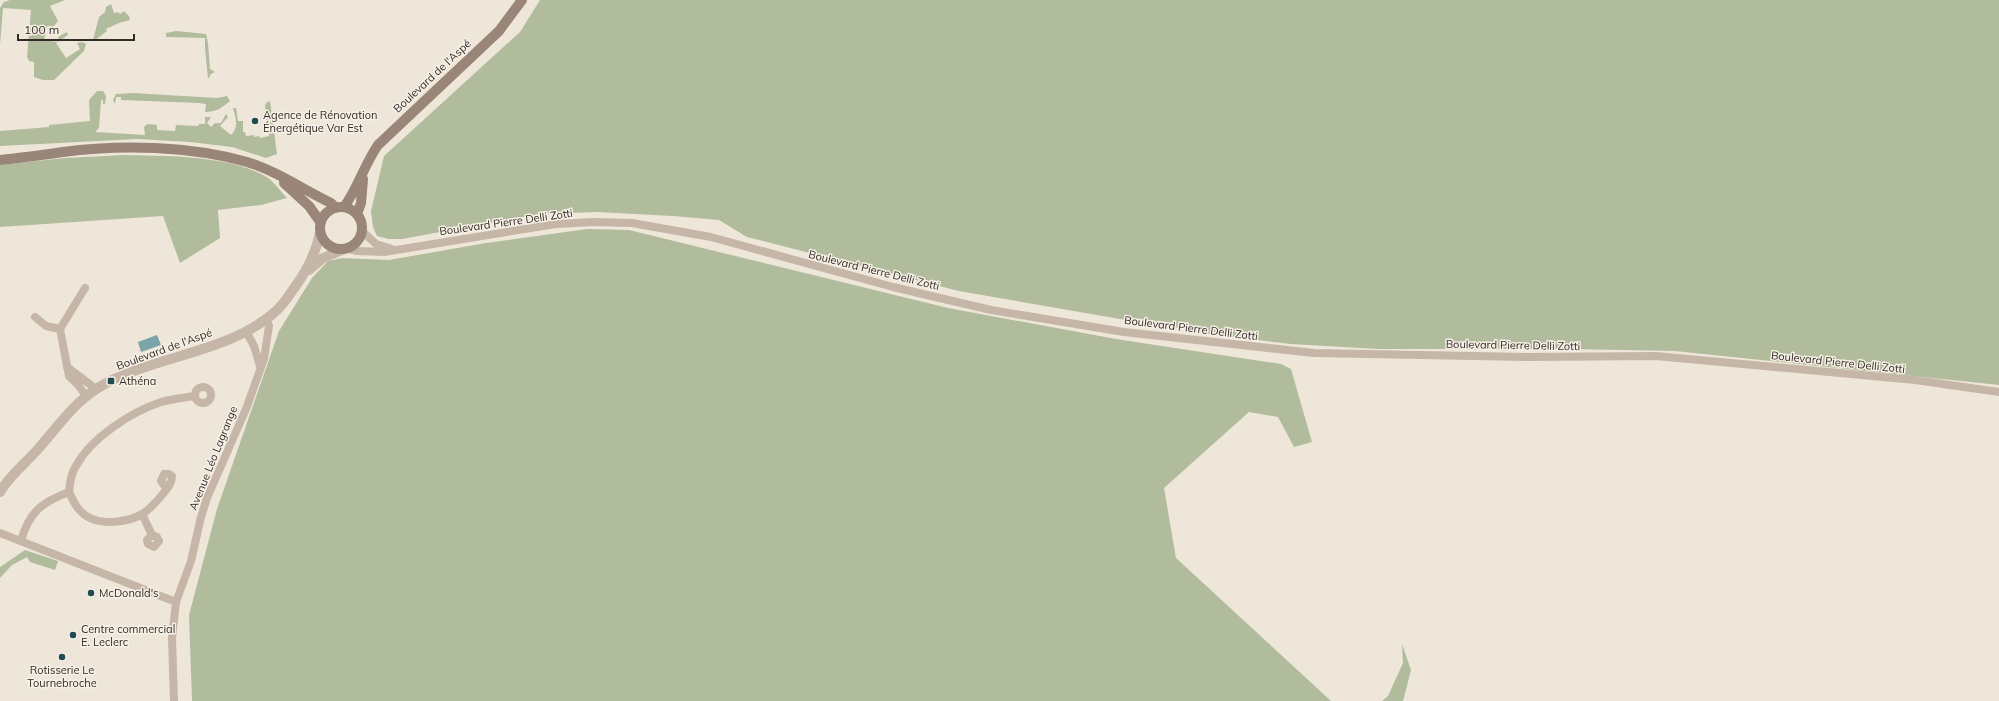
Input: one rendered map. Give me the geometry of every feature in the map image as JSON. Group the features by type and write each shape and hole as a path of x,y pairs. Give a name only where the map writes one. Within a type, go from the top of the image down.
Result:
{"main road":[{"name":"Boulevard de l'Aspé","path":"340,208 352,198 370,156 378,145 499,31 522,0"},
{"path":"0,160 63,152 125,149 173,150 212,155 247,162 279,174 340,208 357,214 362,222 363,232 358,242 345,249 328,245 309,206 298,195 262,168"},
{"path":"0,153 40,150 63,152"},
{"name":"Boulevard de l'Aspé","path":"357,214 361,203 363,173"},
{"path":"320,228 326,214 340,208"}],"street":[{"name":"Boulevard Pierre Delli Zotti","path":"345,249 372,252 556,224 632,222 711,238 893,287 991,310 1124,332 1314,353 1529,357 1656,356 1915,380 1999,392"},
{"name":"Boulevard de l'Aspé","path":"1,489 38,449 67,413 96,389 131,373 246,331 277,310 304,274 317,250 320,228"},
{"path":"363,232 376,244 393,250"},
{"name":"Boulevard de l'Aspé","path":"304,274 323,258 345,249"},
{"path":"85,288 60,329 69,376 86,396"},
{"path":"34,317 46,326 60,329"},
{"name":"Avenue Léo Lagrange","path":"174,701 172,638 176,602 191,560 207,498 246,409 266,348 269,326 266,318"},
{"path":"246,331 254,346 260,366"},
{"path":"67,367 96,389"},
{"path":"167,489 158,500 142,514 113,522 103,522 91,518 81,512 69,492 75,466 96,442 122,421 142,410 162,402 194,396"},
{"path":"21,541 28,520 34,512 44,504 69,492"},
{"path":"142,514 152,535"},
{"path":"0,533 176,602"}],"green space":[{"path":"10,0 65,0 50,6 58,21 53,27 47,26 44,40 57,42 59,36 67,32 68,35 56,43 66,58 80,49 77,43 82,42 86,44 84,51 54,80 43,80 34,77 34,62 29,61 27,57 31,10 3,8 0,45 0,8 4,2"},
{"path":"540,0 1999,0 1999,385 1675,351 1568,349 1378,349 1291,344 1202,333 1169,326 959,291 747,237 719,220 597,212 539,214 402,239 388,239 377,236 373,227 371,211 384,156 520,32"},
{"path":"111,4 114,13 118,12 120,14 124,11 129,16 130,20 106,29 107,31 94,41 99,17 105,12 106,7"},
{"path":"176,31 206,34 210,69 215,72 211,74 208,79 205,38 166,37 166,33"},
{"path":"97,91 103,91 106,96 105,104 103,104 103,100 101,100 99,128 95,132 145,135 144,127 147,124 157,125 157,130 175,131 176,125 198,126 199,124 205,124 205,117 211,117 207,123 211,127 215,123 221,123 226,114 228,117 220,126 231,135 236,126 233,108 236,108 238,121 243,121 243,132 245,132 246,136 254,135 254,137 259,136 260,138 269,136 265,106 266,103 270,101 277,154 266,158 232,147 190,142 138,139 0,146 0,131 49,127 49,125 90,121 89,100"},
{"path":"133,93 217,98 227,96 230,101 221,108 205,112 206,104 199,103 121,100 121,97 116,97 115,104 113,100 116,94"},
{"path":"124,155 198,158 236,165 253,170 268,178 287,198 261,205 218,210 220,238 180,263 163,216 0,227 0,165 65,158"},
{"path":"587,229 629,230 948,308 1116,339 1281,364 1291,369 1312,442 1294,447 1278,417 1249,412 1164,488 1176,558 1331,701 192,701 189,615 217,509 279,331 312,278 328,261 342,258 389,260 486,243"},
{"path":"25,550 58,561 55,570 30,562 27,557 12,565 0,578 0,567"},
{"path":"1402,644 1411,670 1403,701 1382,701 1388,696 1403,663"}],"water":[{"path":"157,335 161,345 141,352 138,342"}],"place":[{"name":"Agence de Rénovation Énergétique Var Est","path":"255,121"},
{"name":"Athéna","path":"111,381"},
{"name":"McDonald's","path":"91,593"},
{"name":"Centre commercial E. Leclerc","path":"73,635"},
{"name":"Rotisserie Le Tournebroche","path":"62,657"}]}
